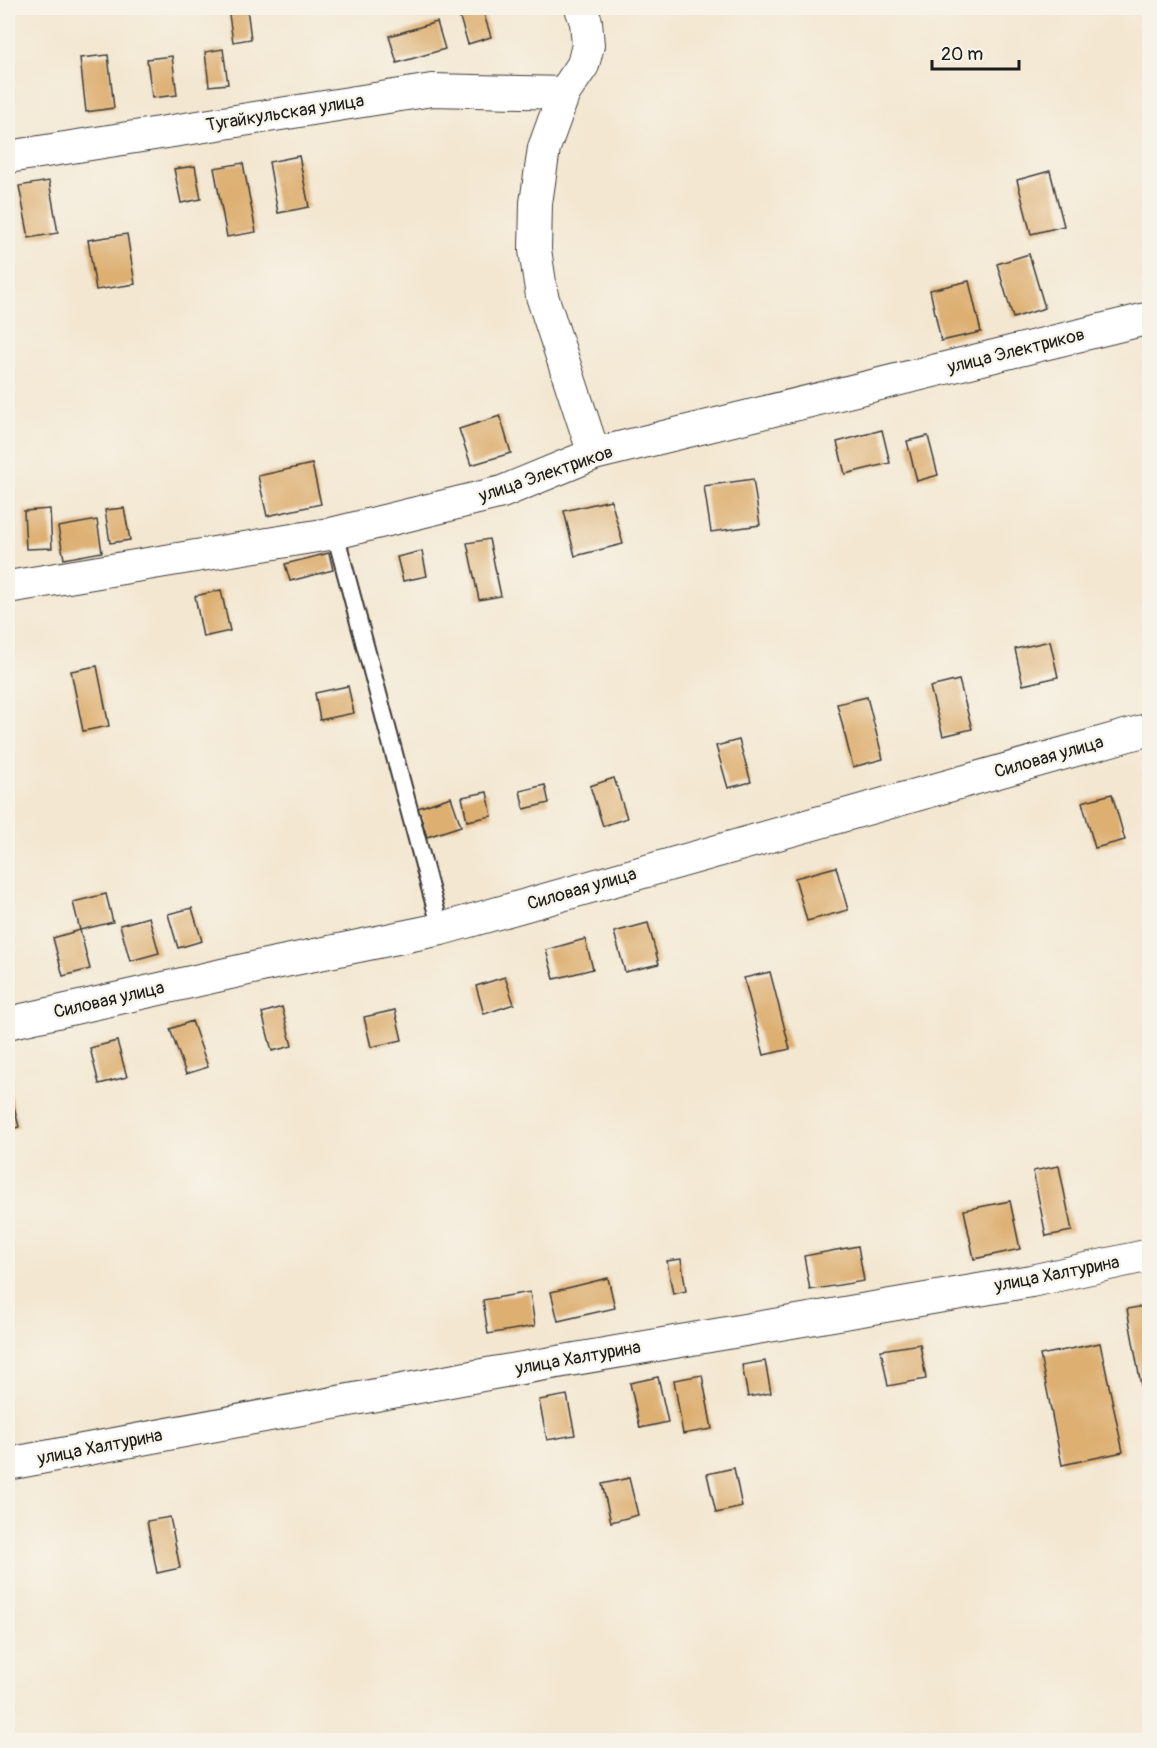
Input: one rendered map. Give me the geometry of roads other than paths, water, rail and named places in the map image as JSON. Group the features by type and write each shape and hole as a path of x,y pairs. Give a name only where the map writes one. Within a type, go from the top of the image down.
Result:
{"street":[{"path":"581,8 586,22 588,45 582,65 564,93 544,148 536,203 535,250 542,296 594,454"},
{"name":"Тугайкульская улица","path":"8,157 432,90 564,93"},
{"name":"улица Электриков","path":"8,586 335,533 502,492 594,454 1149,318"},
{"name":"Силовая улица","path":"8,1023 266,965 441,929 1149,729"},
{"name":"улица Халтурина","path":"8,1464 494,1373 1030,1281 1149,1255"}],"lane":[{"path":"335,533 441,929"}]}
